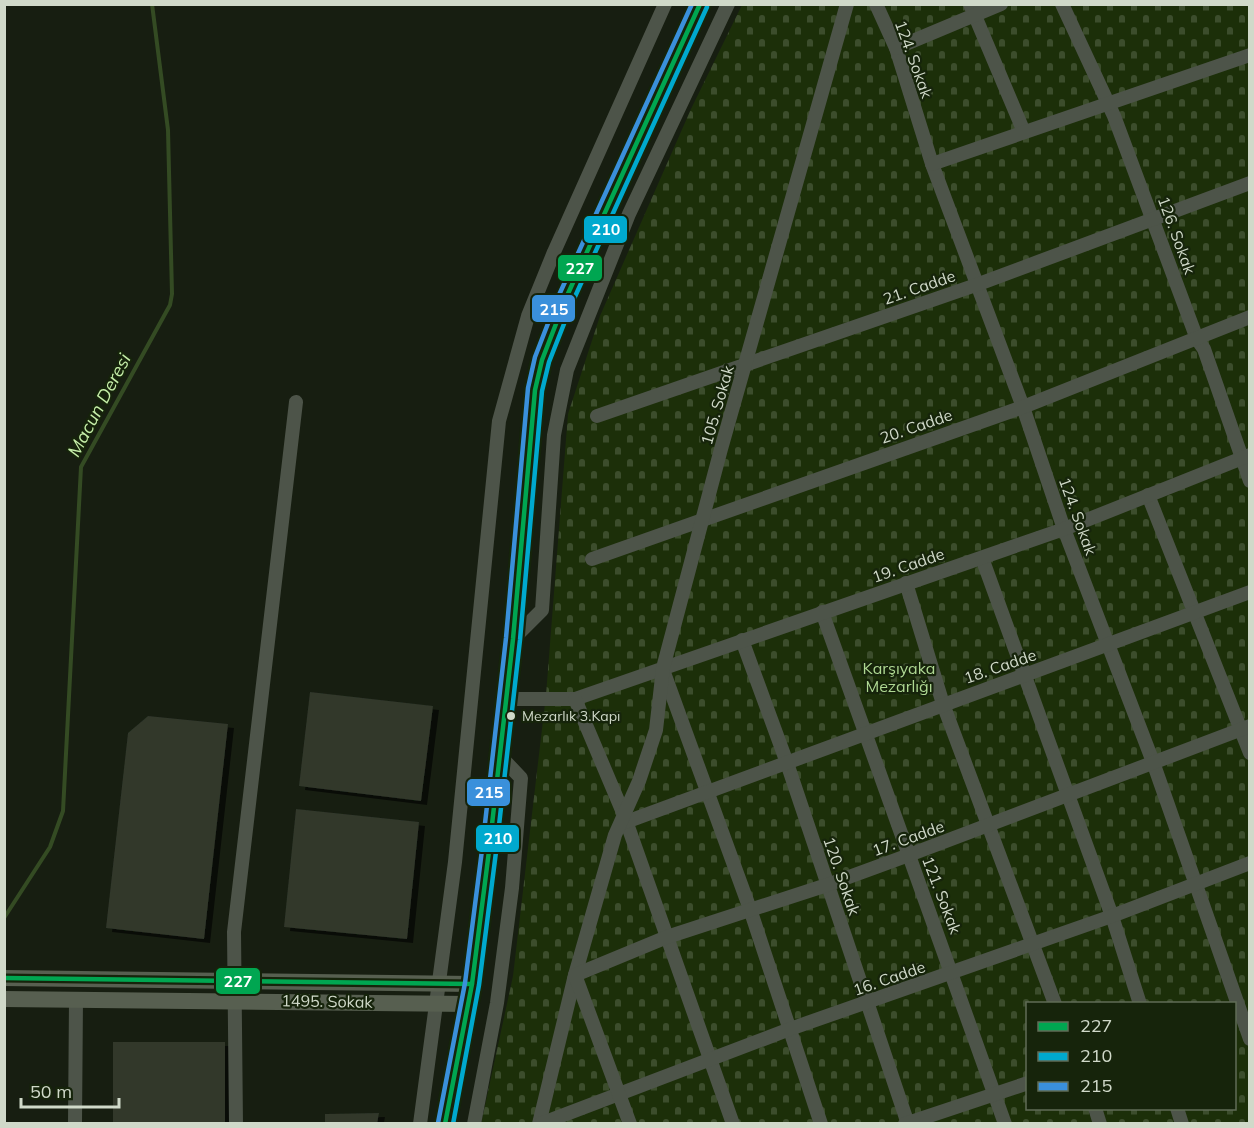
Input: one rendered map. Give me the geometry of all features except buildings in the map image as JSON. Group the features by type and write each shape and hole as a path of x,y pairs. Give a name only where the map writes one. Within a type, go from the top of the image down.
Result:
{"main road":[{"path":"445,1124 469,1004 501,757 530,425 542,360 566,298 700,4"},
{"name":"1495. Sokak","path":"4,978 472,984"},
{"path":"76,979 76,999"},
{"name":"1495. Sokak","path":"4,999 469,1004"}],"street":[{"path":"420,1124 440,984 470,721 498,421 528,316 554,252 665,4"},
{"path":"513,639 542,610 554,435 567,370 629,214 728,4"},
{"name":"105. Sokak","path":"539,1123 575,975 615,835 625,818 656,730 663,668 744,367 847,4"},
{"name":"124. Sokak","path":"876,4 896,48 932,164 1023,406 1064,529 1153,762 1196,884 1231,1002"},
{"path":"896,48 972,9 1001,4"},
{"name":"126. Sokak","path":"1062,4 1114,116 1197,339 1204,349 1246,456 1250,481"},
{"path":"972,9 1024,132"},
{"path":"932,164 1250,55"},
{"name":"21. Cadde","path":"597,416 976,285 1250,183"},
{"name":"20. Cadde","path":"592,559 1023,406 1250,317"},
{"path":"236,1124 234,932 296,402"},
{"name":"19. Cadde","path":"507,699 575,699 1064,529 1246,456"},
{"path":"1148,495 1245,727 1250,753"},
{"path":"982,558 1112,916 1139,1002"},
{"path":"906,583 943,704 1054,1002"},
{"name":"18. Cadde","path":"625,818 787,764 943,704 1196,614 1250,592"},
{"name":"121. Sokak","path":"822,612 846,671 866,735 953,973 1005,1124"},
{"name":"120. Sokak","path":"742,640 869,1002 907,1123"},
{"path":"663,668 709,790 750,909 820,1124"},
{"path":"575,699 625,818 733,1124"},
{"name":"17. Cadde","path":"575,975 667,938 909,855 1245,727"},
{"path":"474,1124 499,992 512,888 521,778 501,757"},
{"name":"16. Cadde","path":"539,1123 790,1029 1112,916 1250,863"},
{"path":"575,975 630,1124"},
{"path":"1231,1002 1250,996"},
{"path":"75,1124 76,999"},
{"name":"124. Sokak","path":"1236,1012 1250,1039"},
{"path":"907,1123 1026,1084"}],"green space":[{"name":"Karşıyaka Mezarlığı","path":"742,5 1249,5 1249,1123 481,1124 513,976 546,695 568,414 600,316 691,109"}],"waterway":[{"name":"Macun Deresi","path":"4,918 50,847 63,811 81,467 170,305 172,294 168,130 152,4"}],"transit line":[{"name":"215","path":"438,1123 465,983 482,850 506,638 528,388 535,357 559,295 692,4"},
{"name":"227","path":"445,1124 472,984 489,851 513,639 535,390 542,360 566,298 700,4"},
{"name":"210","path":"453,1124 479,985 496,852 520,640 542,391 549,362 573,301 707,7"},
{"name":"227","path":"4,978 472,984"}],"place":[{"name":"Mezarlık 3.Kapı","path":"511,716"}]}
